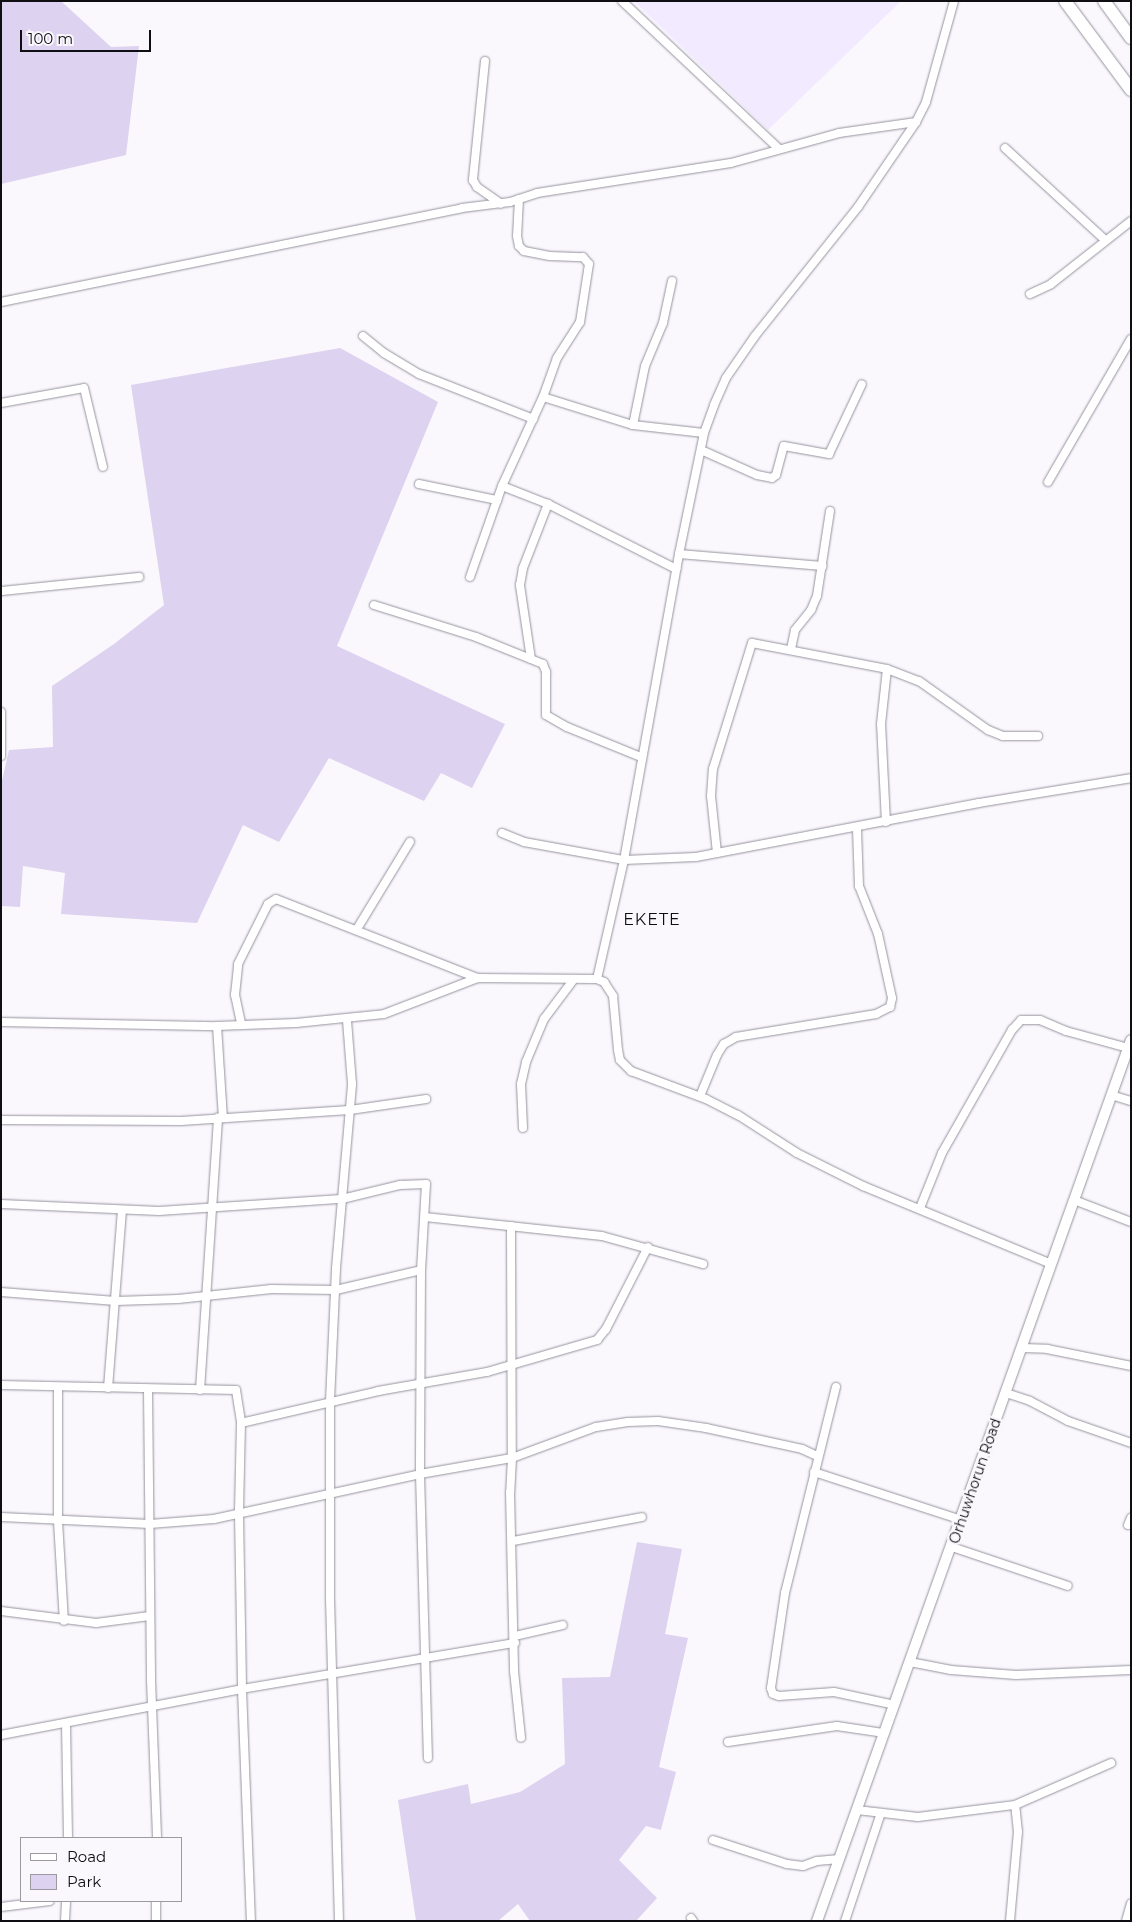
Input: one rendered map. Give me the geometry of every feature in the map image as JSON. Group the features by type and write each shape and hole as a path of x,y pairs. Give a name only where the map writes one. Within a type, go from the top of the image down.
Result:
{"main road":[{"path":"1065,1 1131,90"},
{"path":"1104,1 1131,38"}],"street":[{"path":"622,1 778,148"},
{"path":"597,979 624,860 676,569 704,433 726,378 755,336 858,207 916,122 926,102 954,1"},
{"path":"485,61 473,180 477,187 501,204"},
{"path":"1,302 462,208 501,204 537,193 731,163 839,132 916,122"},
{"path":"1005,148 1105,240"},
{"path":"470,577 502,486 543,397 557,358 580,322 589,264 583,257 550,256 524,251 519,246 518,236 519,199"},
{"path":"1030,294 1051,284 1131,221"},
{"path":"633,425 645,366 663,323 672,281"},
{"path":"363,336 384,354 419,374 533,419"},
{"path":"1048,482 1131,339"},
{"path":"701,450 757,475 772,478 776,475 784,446 828,454 862,384"},
{"path":"1,403 84,388 103,467"},
{"path":"543,397 633,425 704,433"},
{"path":"419,484 497,500"},
{"path":"502,486 548,504 676,569"},
{"path":"531,659 520,585 523,568 548,504"},
{"path":"791,649 796,630 817,596 830,511"},
{"path":"679,554 822,566"},
{"path":"1,591 139,577"},
{"path":"374,605 476,637 546,667 546,715 567,727 641,757"},
{"path":"716,852 711,796 713,769 749,647 758,643 887,669 919,681 988,730 1003,736 1038,736"},
{"path":"886,822 881,724 887,669"},
{"path":"1,712 1,756"},
{"path":"502,833 533,844 624,860 654,860 716,852 858,828 979,803 1131,778"},
{"path":"700,1096 724,1044 736,1037 876,1014 890,1007 892,998 878,934 860,886 858,828"},
{"path":"357,929 410,842"},
{"path":"242,1023 235,978 245,944 268,904 281,900 478,978 597,979 604,982 614,996 620,1060 631,1071 700,1096 738,1115 826,1168 1051,1264"},
{"path":"1,1022 217,1026 242,1023 347,1020 384,1014 478,978"},
{"path":"523,1128 520,1084 526,1062 544,1019 574,980"},
{"path":"339,1921 333,1675 330,1401 342,1199 352,1084 347,1020"},
{"path":"920,1208 942,1153 1012,1030 1021,1020 1040,1020 1066,1031 1129,1044"},
{"path":"200,1390 220,1118 217,1026"},
{"name":"Orhuwhorun Road","path":"817,1921 962,1520 1129,1044"},
{"path":"1111,1094 1131,1101"},
{"path":"1,1120 220,1118 350,1110 426,1099"},
{"path":"1,1204 122,1211 212,1207 342,1199 421,1182 426,1184 428,1189 421,1270 420,1474 428,1758"},
{"path":"1074,1200 1131,1222"},
{"path":"108,1388 122,1211"},
{"path":"425,1217 602,1236 648,1247 703,1264"},
{"path":"511,1226 512,1458 509,1476 513,1541 515,1680 521,1738"},
{"path":"241,1423 330,1401 420,1385 512,1364 601,1336 648,1247"},
{"path":"1,1292 116,1301 270,1289 336,1290 421,1270"},
{"path":"1022,1348 1047,1348 1131,1366"},
{"path":"1,1385 148,1390 236,1390 241,1423 239,1514 242,1689 251,1921"},
{"path":"58,1387 58,1521 64,1621"},
{"path":"836,1387 817,1456 784,1593 771,1688 773,1694 778,1696 834,1692 895,1705"},
{"path":"148,1390 146,1442 150,1524 150,1616 157,1837"},
{"path":"1006,1393 1030,1401 1068,1421 1131,1443"},
{"path":"1,1517 150,1524 239,1514 420,1474 512,1458 596,1427 658,1421 706,1428 802,1449 817,1456"},
{"path":"814,1472 962,1520"},
{"path":"513,1541 642,1517"},
{"path":"952,1547 1068,1586"},
{"path":"1,1611 64,1621 96,1623 150,1616"},
{"path":"1,1735 242,1689 424,1661 515,1639 563,1625"},
{"path":"910,1662 951,1670 1016,1675 1131,1670"},
{"path":"66,1723 68,1837"},
{"path":"728,1742 837,1726 884,1733"},
{"path":"857,1810 918,1817 1015,1805 1111,1763"},
{"path":"1010,1921 1018,1832 1015,1805"},
{"path":"844,1921 881,1813"},
{"path":"713,1840 788,1864 803,1866 817,1861 839,1859"},
{"path":"1,1907 42,1902"},
{"path":"65,1921 66,1902"},
{"path":"156,1902 156,1921"},
{"path":"1126,1921 1131,1904"}],"shaded area":[{"path":"634,1 901,1 768,130"}],"green space":[{"path":"1,1 61,1 111,47 139,46 126,155 1,184"},
{"path":"340,348 438,402 337,646 505,724 472,788 441,773 424,801 329,758 279,842 243,825 197,923 61,914 65,873 23,866 20,907 1,906 1,785 9,750 53,747 52,686 114,644 164,605 131,385"},
{"path":"637,1542 682,1549 665,1634 688,1638 659,1767 676,1772 661,1830 646,1826 619,1860 657,1898 636,1921 530,1921 518,1904 498,1921 416,1921 398,1800 468,1784 471,1804 520,1792 565,1764 562,1678 610,1677"}],"district":[{"name":"EKETE","path":"652,920"}]}
